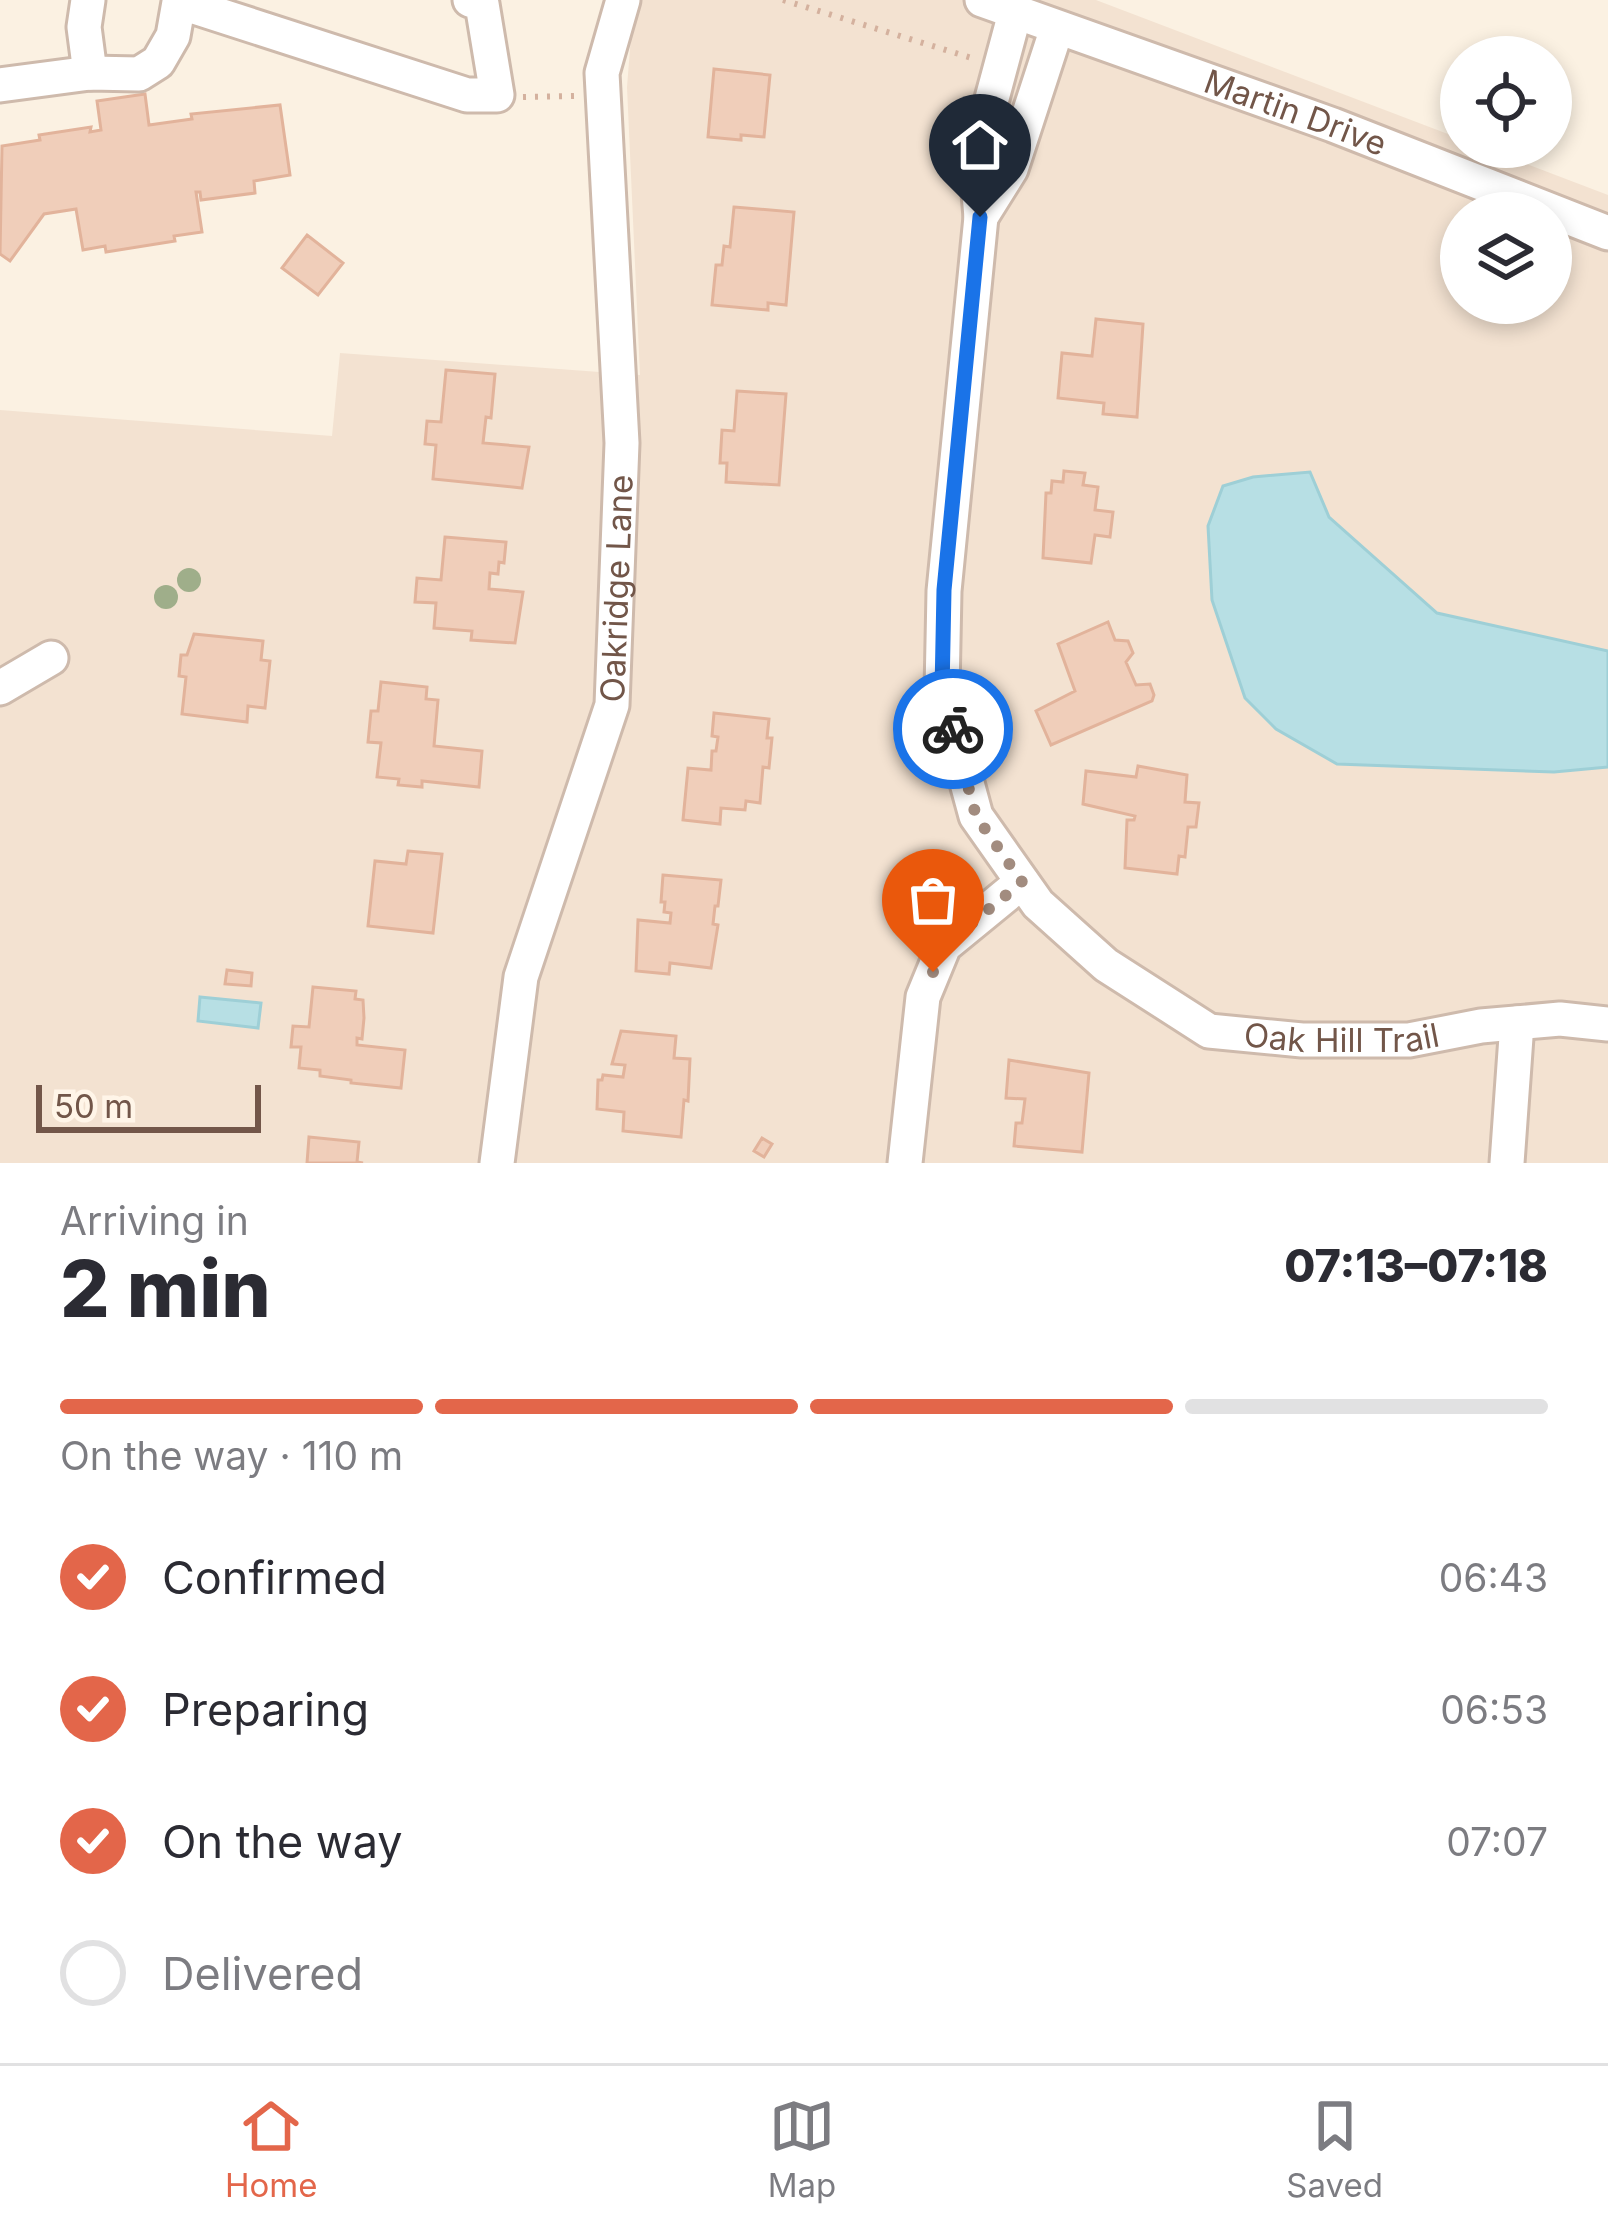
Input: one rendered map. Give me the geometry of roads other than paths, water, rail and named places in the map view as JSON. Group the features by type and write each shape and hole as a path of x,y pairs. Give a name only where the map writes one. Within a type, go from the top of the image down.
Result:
{"street":[{"path":"88,0 84,27 90,73"},
{"name":"Oakridge Lane","path":"497,1163 521,977 612,705 622,443 602,73 623,0"},
{"name":"Martin Drive","path":"982,0 1333,124 1608,233"},
{"path":"0,85 90,73 139,74 158,62 173,36 176,1 467,95 496,95 476,2"},
{"name":"Oak Hill Trail","path":"1015,13 976,158 980,217 944,590 942,691 976,816 1037,904 1106,964 1208,1031 1302,1040 1409,1040 1560,1019 1608,1024"},
{"path":"980,217 1011,169 1057,28"},
{"path":"0,688 51,658"},
{"path":"905,1163 923,998 944,946 1022,882"},
{"path":"1507,1163 1517,1023"}],"water":[{"path":"1310,472 1329,517 1437,613 1608,651 1608,767 1554,772 1337,764 1276,729 1245,698 1212,600 1208,526 1223,486 1253,477"},
{"path":"200,997 261,1003 258,1028 198,1021"}]}
